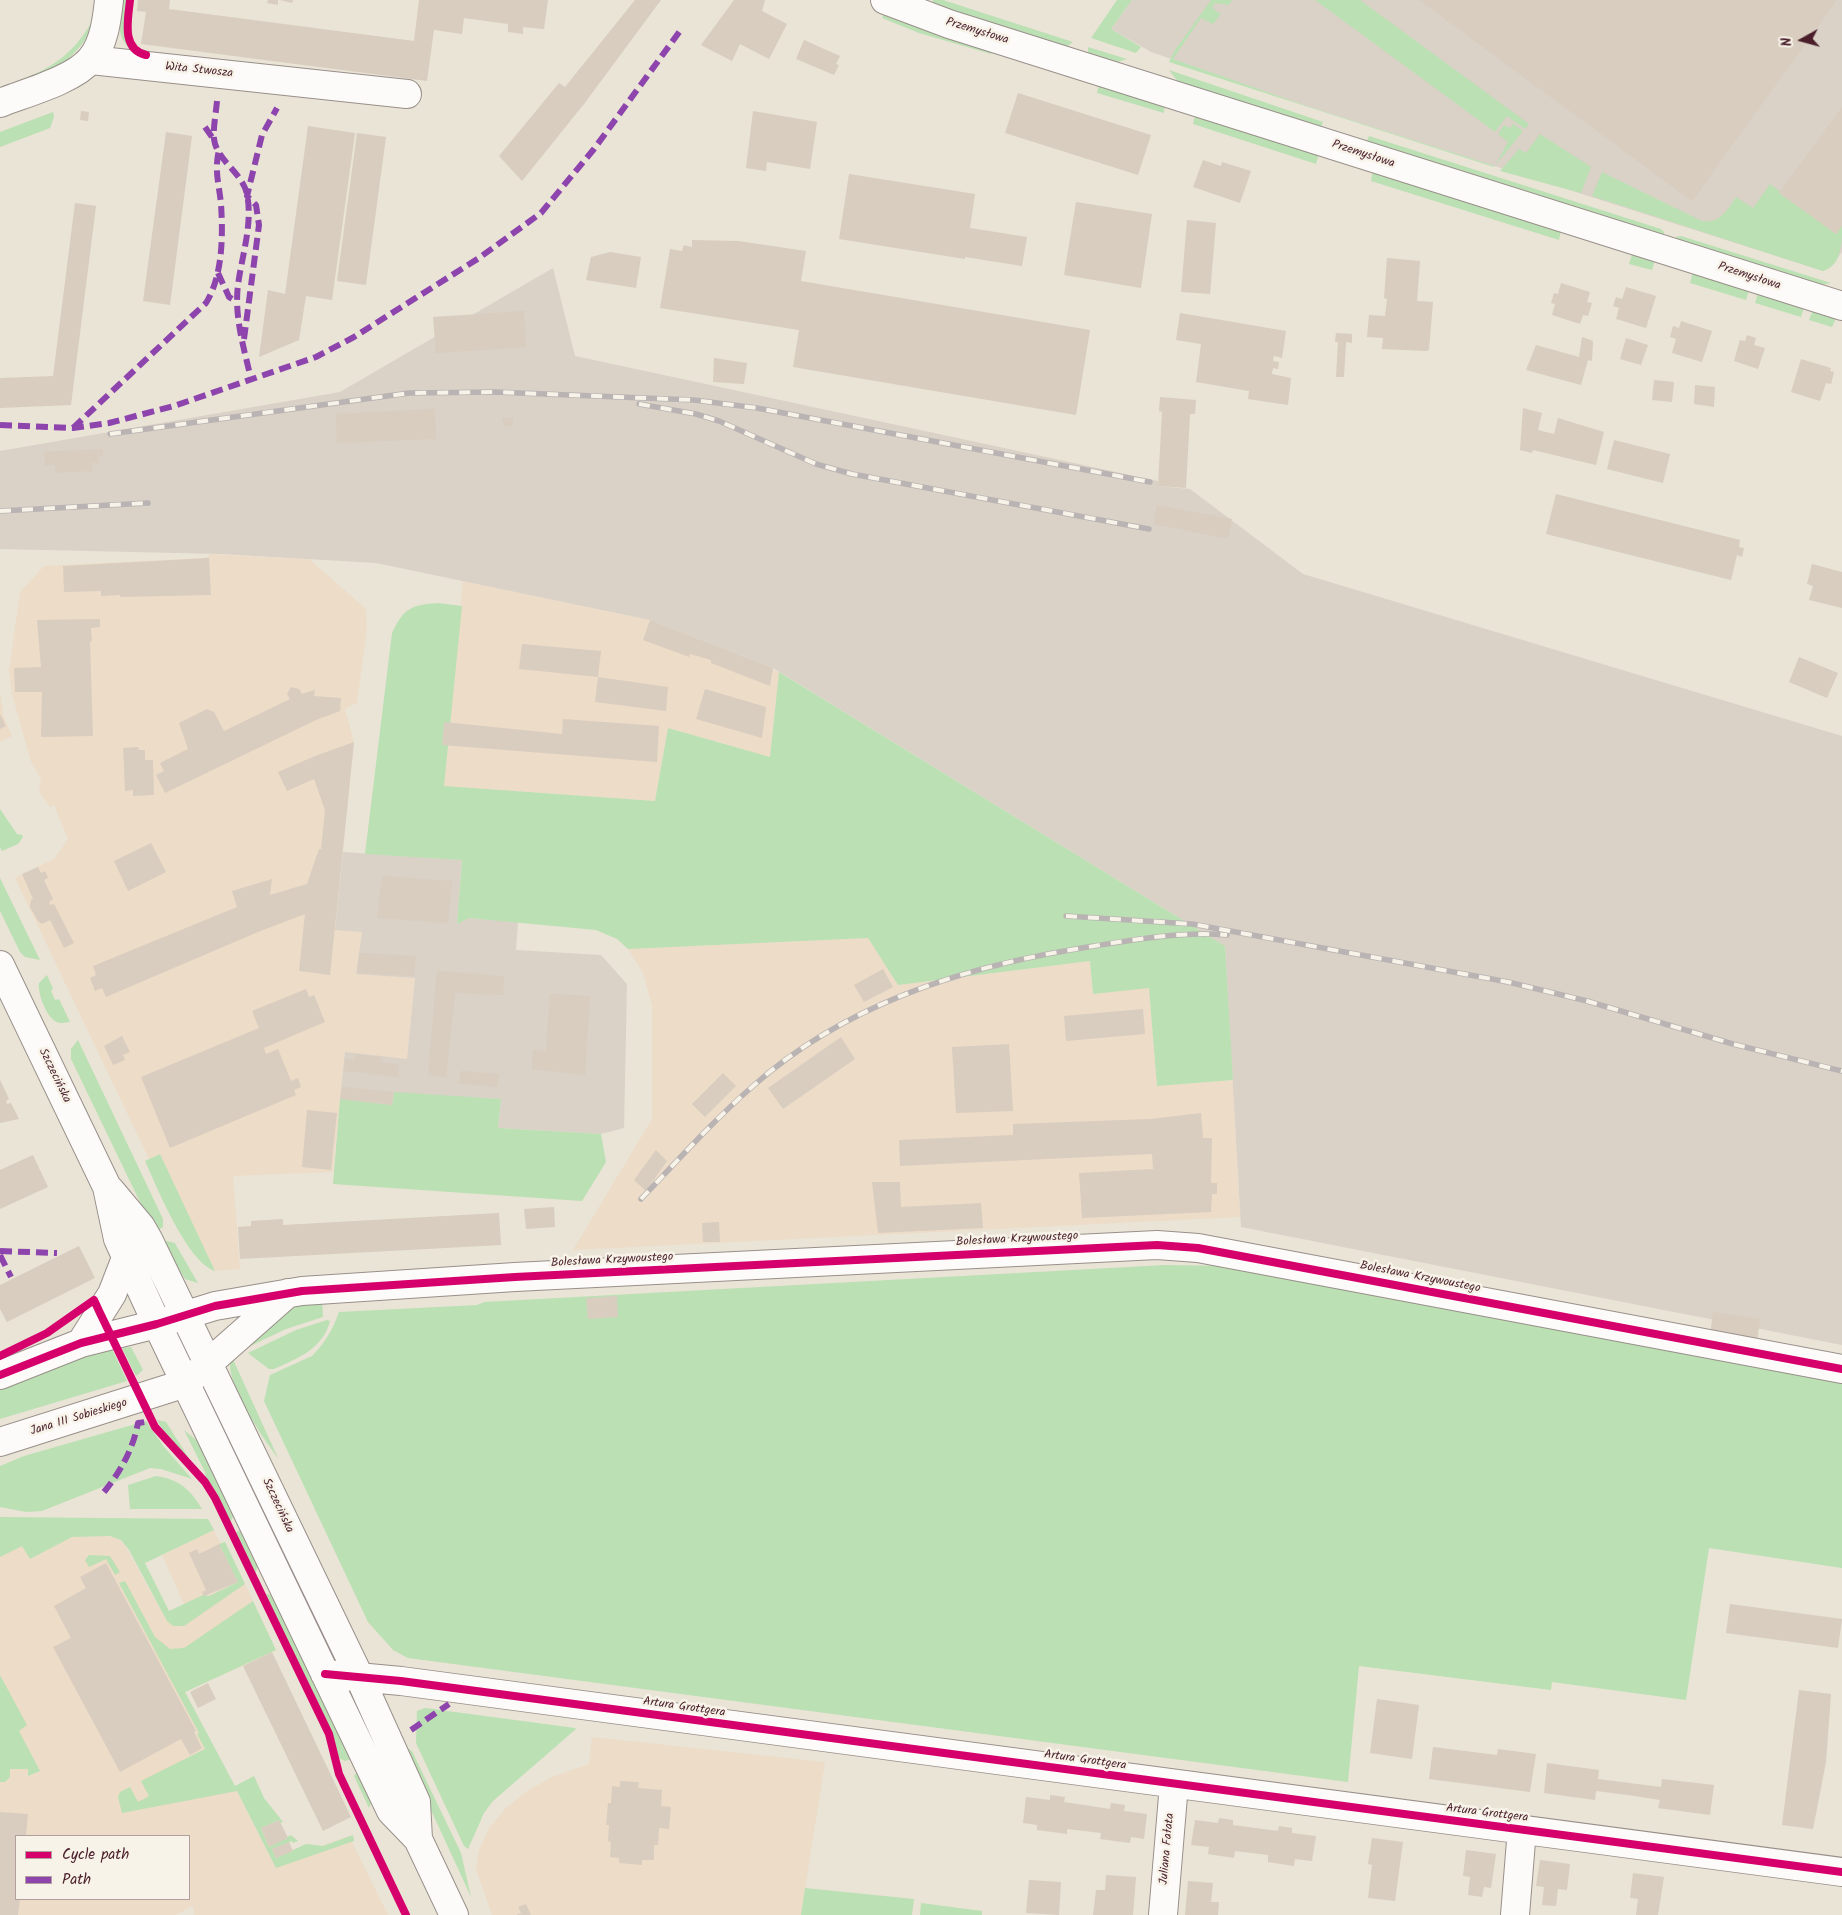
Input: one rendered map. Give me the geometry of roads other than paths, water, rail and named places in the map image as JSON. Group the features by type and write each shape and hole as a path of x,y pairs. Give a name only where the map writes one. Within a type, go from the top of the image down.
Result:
{"street":[{"path":"0,103 69,75 91,60 102,38 109,0"},
{"name":"Przemysłowa","path":"885,0 940,21 1842,306"},
{"name":"Wita Stwosza","path":"91,60 407,94"},
{"name":"Szczecińska","path":"0,966 107,1187 118,1239 157,1324 391,1811 418,1839 454,1915"},
{"name":"Szczecińska","path":"107,1187 141,1227 185,1314 359,1676 416,1802 418,1839"},
{"name":"Bolesława Krzywoustego","path":"185,1314 231,1302 335,1288 515,1277 1173,1245 1198,1248 1842,1369"},
{"path":"81,1343 112,1294 126,1258"},
{"path":"186,1383 288,1293"},
{"path":"0,1375 81,1343 157,1324 185,1314"},
{"name":"Jana III Sobieskiego","path":"0,1442 186,1383"},
{"name":"Artura Grottgera","path":"325,1674 359,1676 1842,1872"},
{"name":"Juliana Fałata","path":"1163,1915 1174,1784"},
{"path":"1515,1915 1522,1829"}],"railway":[{"path":"110,434 409,393 495,392 694,400 757,408 1150,482"},
{"path":"639,404 696,414 719,421 816,464 852,474 1149,529"},
{"path":"0,511 148,503"},
{"path":"1066,916 1192,924 1508,982 1587,1001 1733,1044 1842,1071"},
{"path":"641,1199 709,1127 753,1086 788,1058 825,1034 864,1013 904,995 946,980 1032,957 1151,937 1189,934 1227,935"}]}
